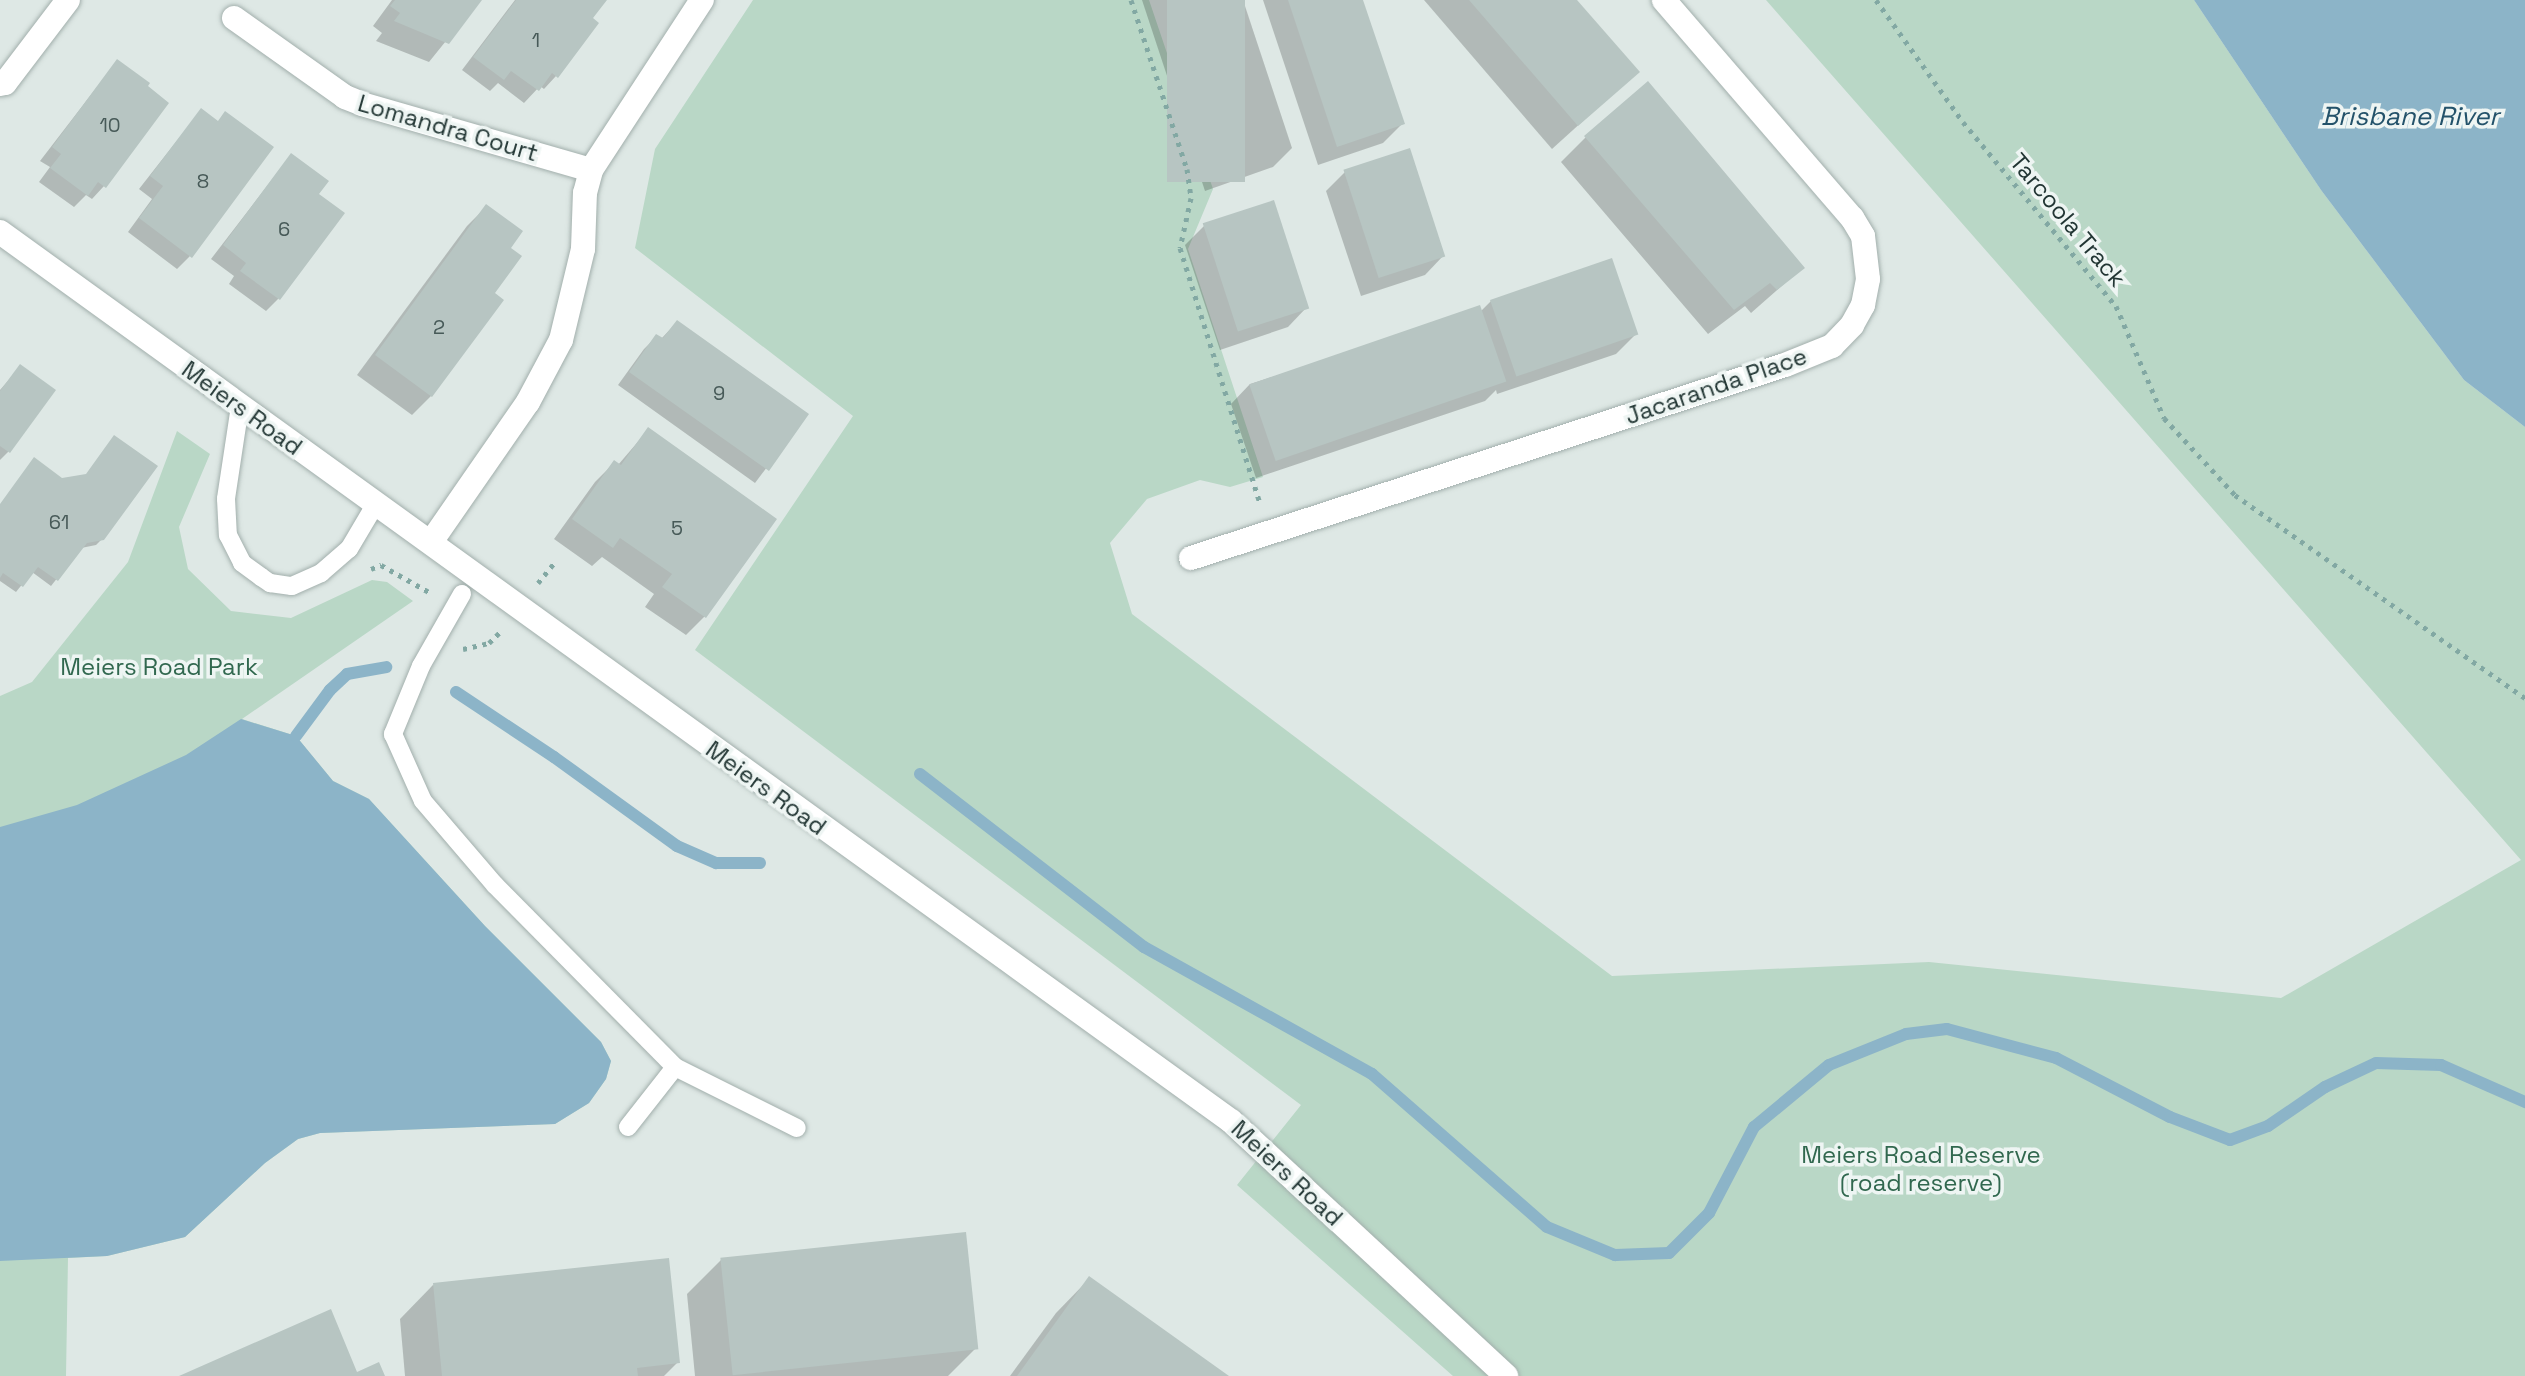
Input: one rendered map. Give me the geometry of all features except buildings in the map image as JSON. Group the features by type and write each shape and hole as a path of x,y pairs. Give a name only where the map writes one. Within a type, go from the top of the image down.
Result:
{"street":[{"path":"0,84 5,83 68,0"},
{"path":"431,542 528,402 561,340 583,249 585,193 591,170 702,0"},
{"name":"Jacaranda Place","path":"1191,558 1785,365 1832,346 1852,325 1863,305 1868,279 1863,236 1852,218 1664,0"},
{"name":"Lomandra Court","path":"234,18 345,97 591,170"},
{"name":"Meiers Road","path":"0,232 375,505 431,542 751,778 1231,1121 1506,1376"}],"lane":[{"path":"240,406 226,499 228,535 242,563 261,577 270,583 292,586 321,573 349,549 375,505"},
{"path":"457,600 421,666 393,734 423,801 495,885 675,1067 797,1128"},
{"path":"628,1127 675,1067"}],"path":[{"path":"1131,0 1187,169 1191,198 1180,248 1261,509"},
{"name":"Tarcoola Track","path":"1876,0 1963,122 2116,306 2164,418 2235,495 2525,698"},
{"path":"539,581 555,562"},
{"path":"367,570 381,565 457,600 499,633"}],"green space":[{"name":"Meiers Road Reserve (road reserve)","path":"753,0 1149,0 1213,189 1188,249 1263,477 1230,487 1200,480 1147,499 1110,543 1132,614 1612,976 1929,962 2281,998 2521,860 1766,0 2194,0 2321,190 2464,380 2525,427 2525,1376 1453,1376 1237,1185 1301,1105 695,650 853,416 635,248 655,149"},
{"name":"Meiers Road Park","path":"177,431 210,454 179,527 188,569 231,611 291,618 372,580 387,582 413,601 242,719 296,736 333,781 369,799 485,926 601,1042 611,1061 606,1079 589,1103 555,1124 320,1133 298,1139 265,1163 185,1237 107,1256 68,1258 66,1376 0,1376 0,696 32,682 128,562"}],"water":[{"name":"Brisbane River","path":"2194,0 2525,0 2525,427 2464,380 2321,190"},
{"path":"241,719 296,736 333,781 369,799 485,926 601,1042 611,1061 606,1079 589,1103 555,1124 320,1133 298,1139 265,1163 185,1237 107,1256 0,1261 0,827 77,805 186,755"}],"waterway":[{"path":"296,736 330,690 347,674 386,667"},
{"path":"456,692 554,757 677,846 716,863 760,863"},
{"path":"920,774 1144,947 1372,1074 1547,1227 1615,1255 1669,1253 1709,1213 1754,1127 1829,1065 1906,1034 1947,1029 2056,1058 2170,1117 2230,1140 2268,1126 2325,1087 2376,1063 2441,1065 2525,1102"}]}
